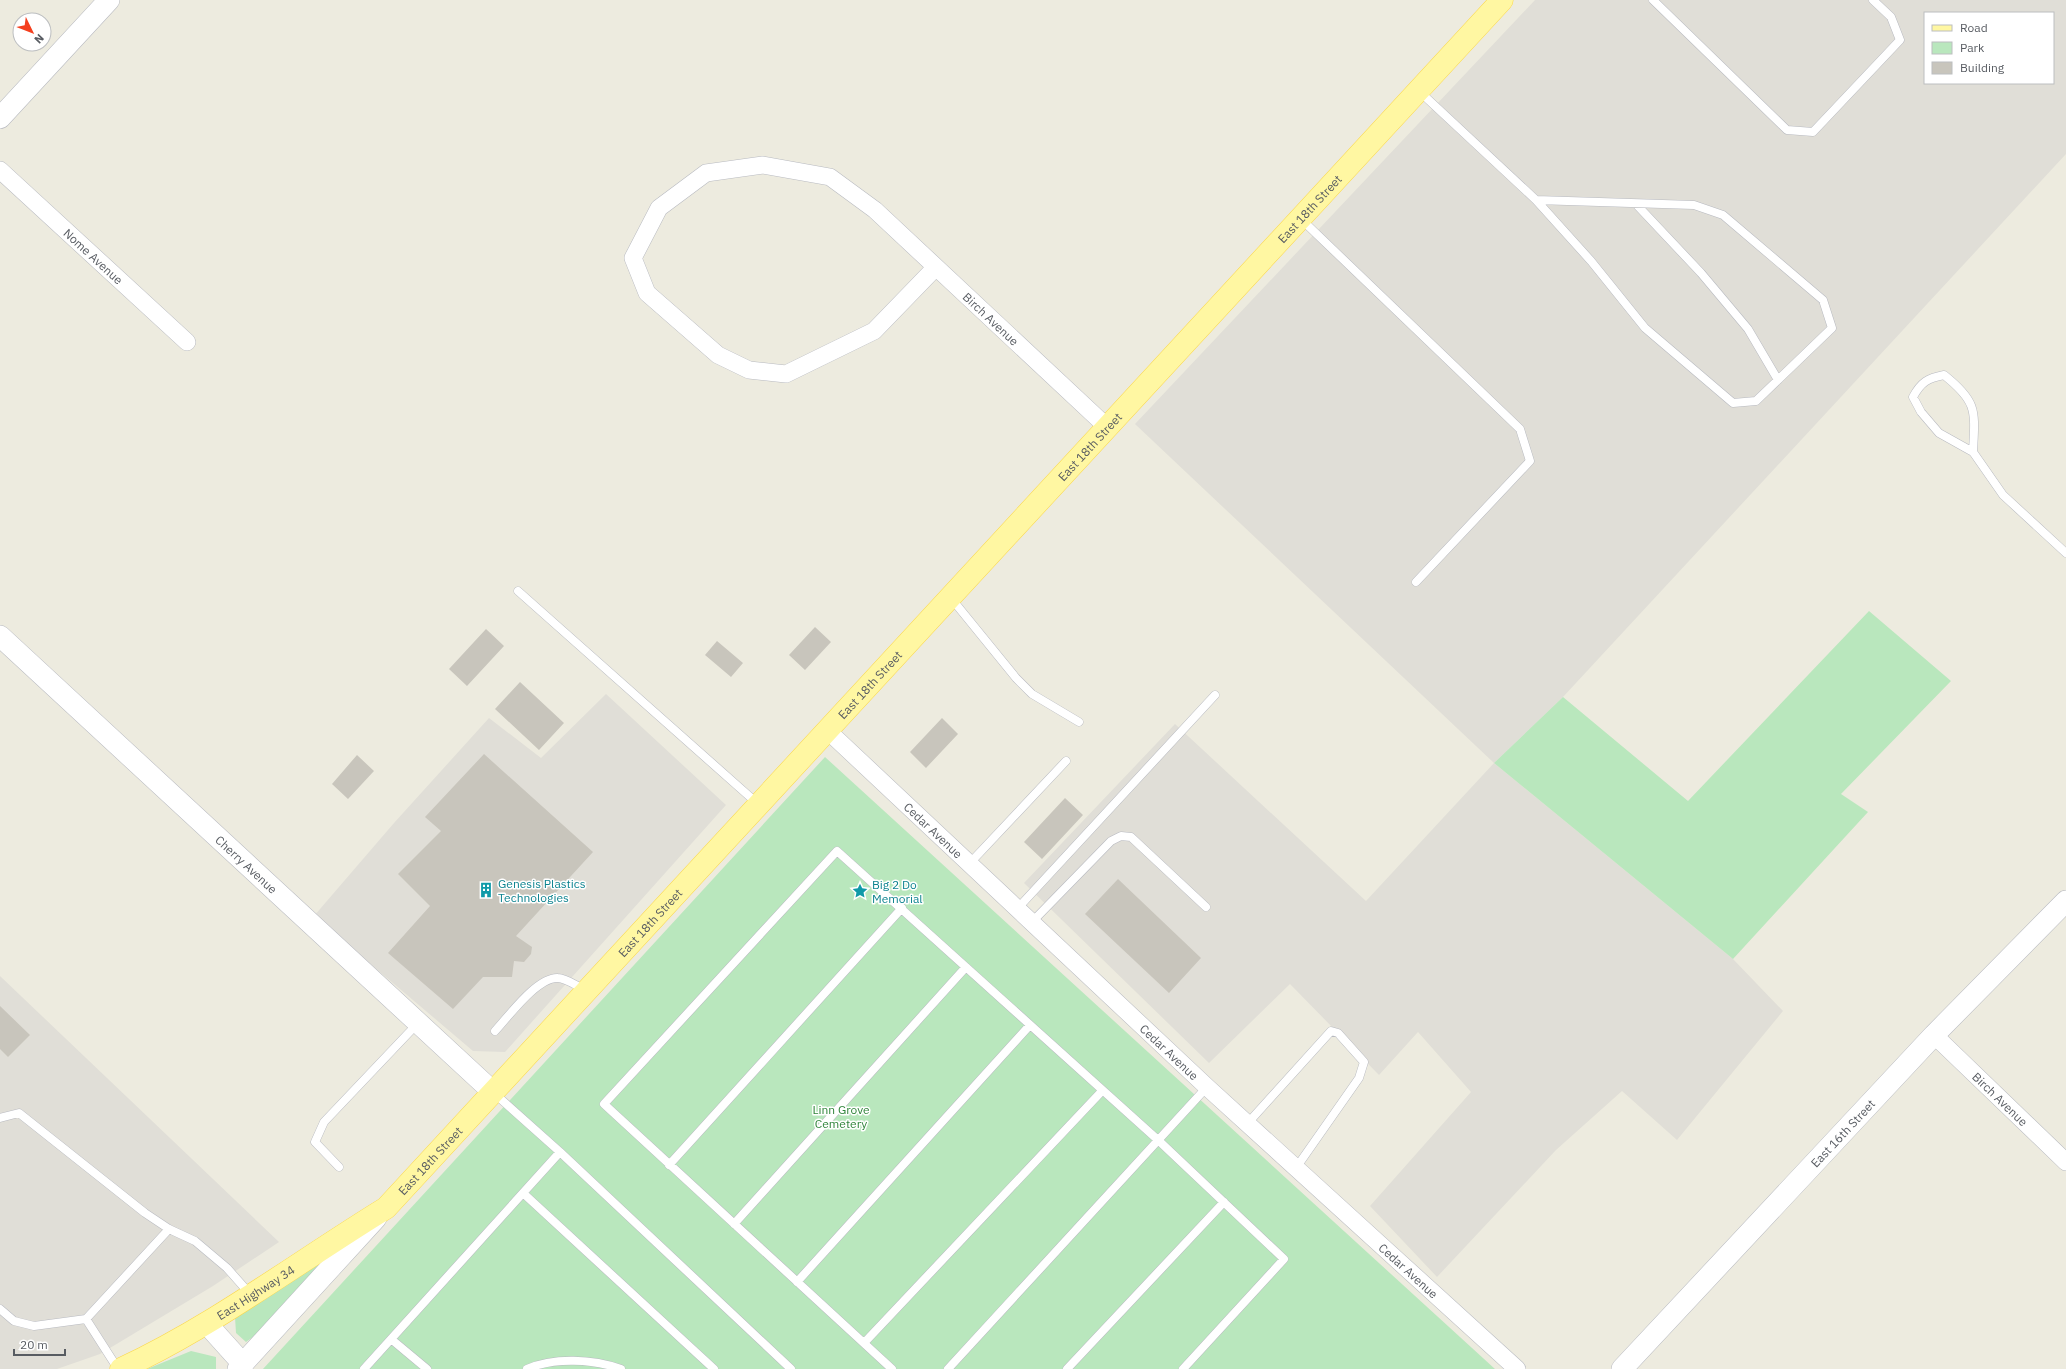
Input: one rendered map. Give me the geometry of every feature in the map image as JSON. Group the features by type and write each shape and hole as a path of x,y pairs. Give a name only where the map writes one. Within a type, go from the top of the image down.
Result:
{"main road":[{"name":"East 18th Street","path":"386,1208 1502,0"},
{"name":"East Highway 34","path":"121,1369 207,1324 324,1246 386,1208"}],"street":[{"path":"0,118 109,0"},
{"name":"Birch Avenue","path":"936,267 874,331 786,374 749,370 718,355 647,293 634,258 659,208 706,174 763,165 830,177 875,210 936,267 1107,427"},
{"name":"Nome Avenue","path":"0,170 187,342"},
{"name":"Cherry Avenue","path":"0,636 493,1092"},
{"name":"Cedar Avenue","path":"827,730 1207,1087 1511,1367"},
{"name":"East 16th Street","path":"1622,1369 1934,1034 2066,901"},
{"name":"Birch Avenue","path":"1934,1034 2066,1162"},
{"name":"East 18th Street","path":"240,1366 386,1208"},
{"path":"207,1324 240,1366"}],"lane":[{"path":"1653,0 1787,130 1813,132 1900,40 1891,17 1873,0"},
{"path":"1419,91 1536,200 1591,261 1645,328 1732,403 1756,401 1832,328 1823,300 1723,215 1694,205 1536,200"},
{"path":"1636,204 1701,273 1748,329 1778,380"},
{"path":"1300,219 1520,429 1530,461 1416,582"},
{"path":"1973,452 1975,422 1972,402 1958,386 1944,375 1929,378 1919,385 1913,397 1921,412 1939,433 1973,452 2003,495 2066,554"},
{"path":"518,591 758,805"},
{"path":"950,597 1016,678 1032,694 1079,722"},
{"path":"1016,909 1215,695"},
{"path":"970,863 1066,761"},
{"path":"1031,923 1111,841 1121,836 1131,837 1206,908"},
{"path":"892,1369 604,1104 837,850 1158,1140 1284,1259 1183,1369"},
{"path":"669,1165 902,908"},
{"path":"734,1224 966,967"},
{"path":"495,1030 531,991 547,980 558,978 587,990"},
{"path":"339,1166 315,1142 324,1122 418,1023"},
{"path":"797,1282 1030,1025"},
{"path":"1248,1124 1331,1031 1338,1033 1364,1062 1359,1078 1296,1168"},
{"path":"948,1369 1207,1087"},
{"path":"864,1343 1102,1091"},
{"path":"493,1092 560,1152 791,1369"},
{"path":"0,1118 18,1114 169,1230 195,1241 227,1268 251,1296"},
{"path":"364,1369 560,1152"},
{"path":"523,1194 714,1369"},
{"path":"1067,1369 1224,1202"},
{"path":"0,1309 14,1321 34,1326 86,1319 169,1230"},
{"path":"86,1319 118,1369"},
{"path":"391,1339 427,1369"},
{"path":"527,1369 534,1366 571,1360 609,1364 621,1369"}],"shaded area":[{"path":"1535,0 2066,0 2066,154 1563,697 1494,763 1135,424"},
{"path":"606,694 726,805 505,1052 473,1051 314,916 394,823 489,718 541,758"},
{"path":"1175,724 1366,901 1494,763 1733,959 1783,1011 1677,1140 1622,1091 1556,1150 1437,1277 1370,1206 1471,1092 1418,1032 1379,1075 1290,984 1209,1063 1024,883"},
{"path":"0,976 279,1242 213,1286 100,1354 57,1369 0,1369"}],"green space":[{"path":"1869,611 1951,681 1841,794 1868,812 1733,959 1494,763 1563,697 1688,801"},
{"name":"Linn Grove Cemetery","path":"825,757 1495,1369 263,1369"},
{"path":"331,1254 257,1334 246,1342 236,1333 235,1317"},
{"path":"191,1351 216,1357 216,1369 147,1369"}],"building":[{"path":"815,627 831,642 805,670 789,655"},
{"path":"486,629 504,646 467,686 449,669"},
{"path":"717,641 743,663 731,677 705,655"},
{"path":"520,682 564,723 539,750 495,709"},
{"path":"942,718 958,734 926,768 910,752"},
{"name":"Genesis Plastics Technologies","path":"484,754 593,852 516,936 532,947 531,954 524,962 514,961 512,977 483,977 453,1009 388,953 430,906 398,874 441,831 425,817"},
{"path":"357,755 374,771 348,799 332,784"},
{"path":"1065,798 1083,815 1042,859 1024,842"},
{"path":"1118,879 1201,958 1169,993 1085,914"},
{"path":"0,1006 30,1035 8,1057 0,1049"}],"place":[{"name":"Genesis Plastics Technologies","path":"486,890"},
{"name":"Big 2 Do Memorial","path":"860,891"}]}
